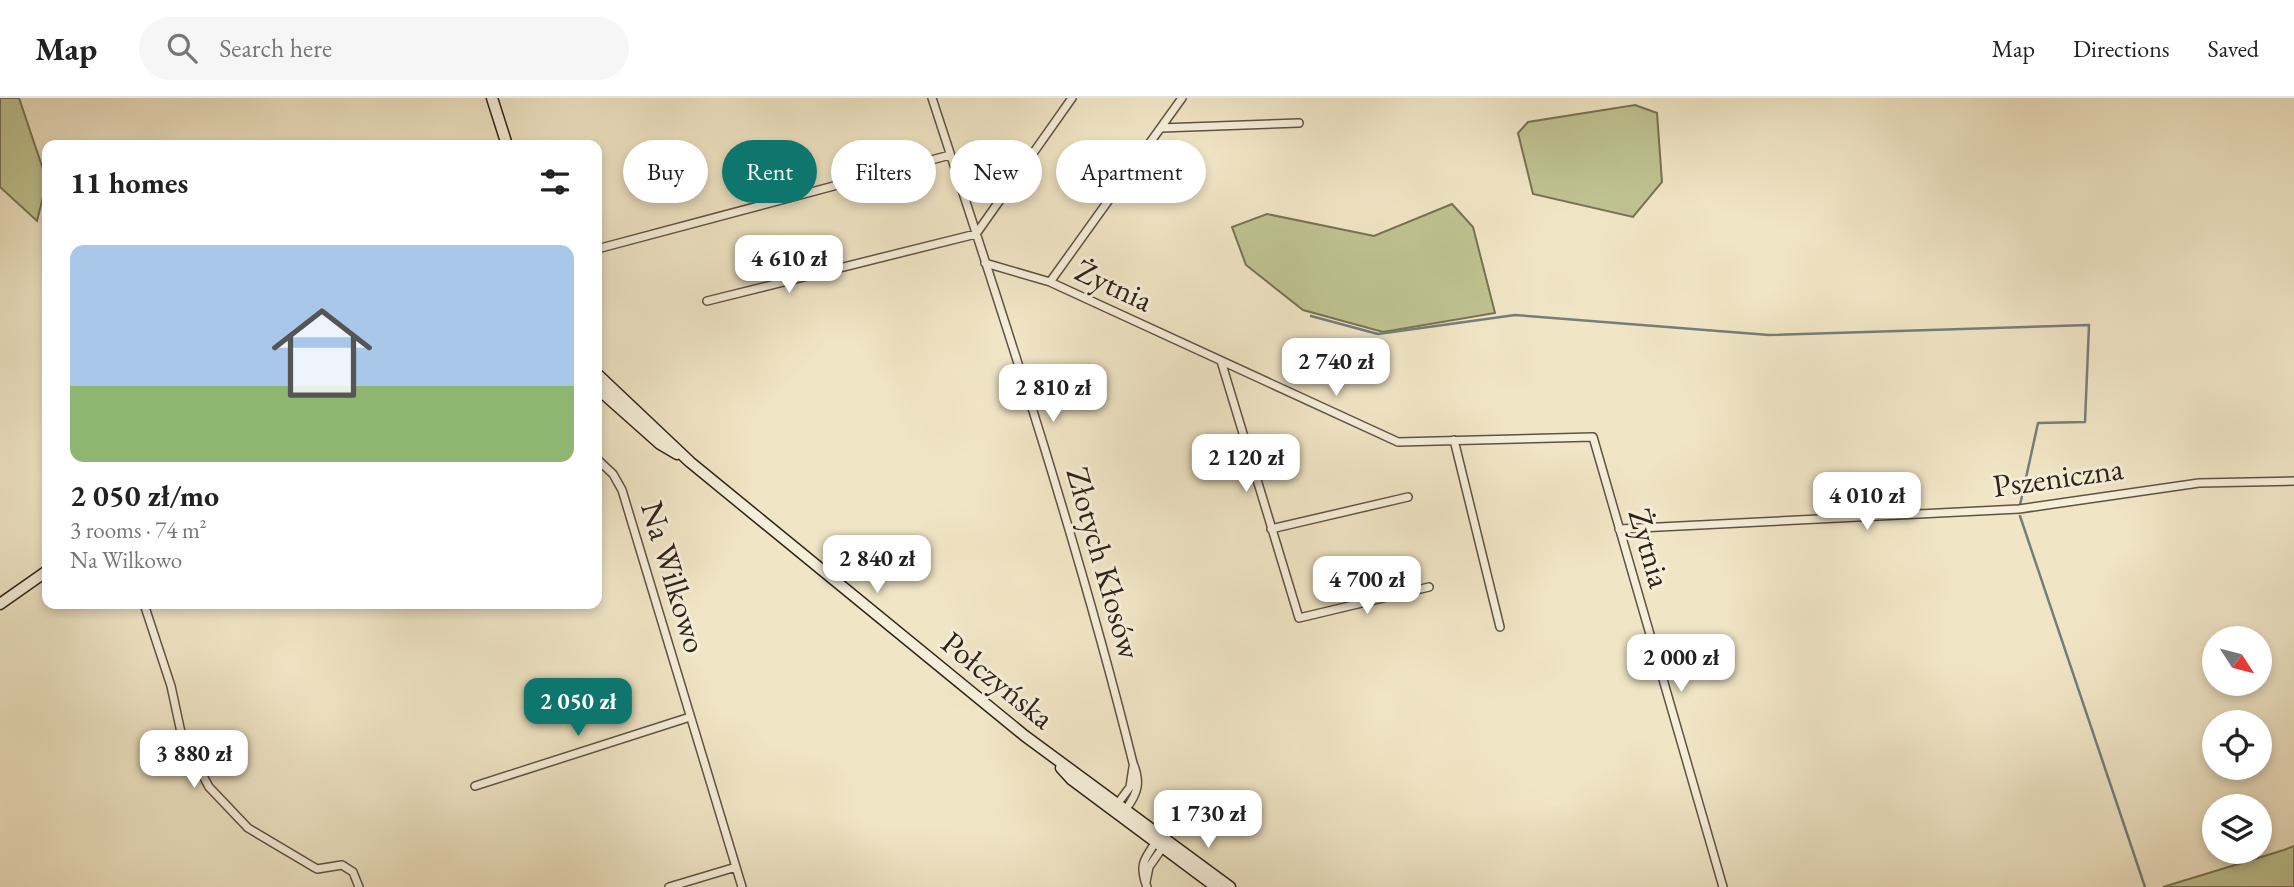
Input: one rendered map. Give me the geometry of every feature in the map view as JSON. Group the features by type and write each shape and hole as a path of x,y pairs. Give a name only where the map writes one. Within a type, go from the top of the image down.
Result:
{"main road":[{"path":"492,98 505,140"},
{"name":"Połczyńska","path":"602,389 1047,753 1120,808 1216,887"},
{"path":"0,604 42,575"},
{"name":"Połczyńska","path":"1162,843 1230,887"}],"street":[{"name":"Złotych Kłosów","path":"932,98 950,155"},
{"path":"707,301 976,234 1072,98"},
{"path":"1050,282 1182,98"},
{"path":"1161,128 1299,123"},
{"path":"602,248 950,155"},
{"name":"Złotych Kłosów","path":"966,203 1032,404 1138,774 1134,798 1120,808"},
{"name":"Żytnia","path":"985,263 1050,282 1398,442 1593,437 1723,887"},
{"path":"1221,361 1299,618 1429,587"},
{"path":"1454,440 1500,627"},
{"name":"Na Wilkowo","path":"602,464 613,474 622,490 742,887"},
{"name":"Pszeniczna","path":"1619,529 2019,509 2199,483 2294,481"},
{"path":"1271,529 1408,497"},
{"path":"146,609 171,686 182,737 209,787 248,828 317,869 342,865 353,872 359,887"},
{"path":"475,786 690,717"},
{"path":"1147,885 1149,867 1162,843"},
{"path":"669,887 736,867"}],"green space":[{"path":"0,98 19,98 42,166 42,201 37,221 0,187"},
{"path":"1635,105 1657,113 1662,182 1633,217 1533,194 1518,133 1528,122"},
{"path":"1452,204 1473,227 1495,313 1383,332 1303,310 1246,265 1232,227 1267,214 1374,236"},
{"path":"2294,846 2294,887 2163,887 2238,864 2272,864 2272,854"}],"waterway":[{"path":"1311,316 1378,334 1515,315 1769,335 2089,325 2085,422 2038,423 2020,505"},
{"path":"2020,516 2145,887"}]}
